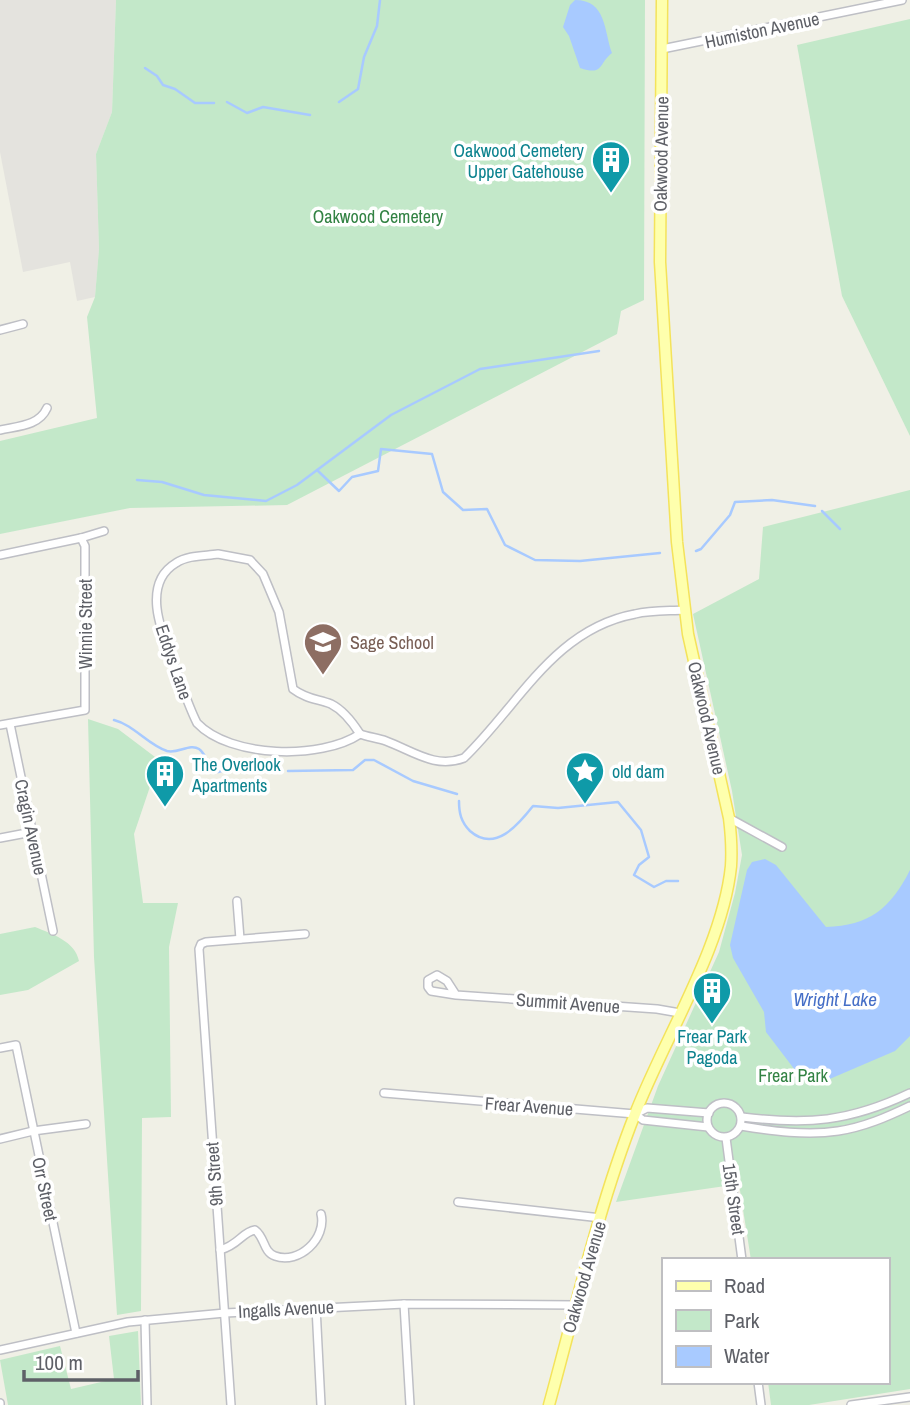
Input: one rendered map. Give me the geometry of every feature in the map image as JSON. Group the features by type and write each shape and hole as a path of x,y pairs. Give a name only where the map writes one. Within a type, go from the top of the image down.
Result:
{"main road":[{"name":"Oakwood Avenue","path":"549,1405 601,1218 635,1114 710,944 726,891 732,847 729,818 684,610 677,542 660,262 662,0"}],"street":[{"name":"Humiston Avenue","path":"662,49 902,0"},
{"path":"0,330 23,324"},
{"path":"0,430 43,418 47,408"},
{"path":"0,555 104,531"},
{"name":"Winnie Street","path":"10,724 85,710 85,547 81,538"},
{"name":"Eddys Lane","path":"218,554 242,558 255,564 279,612 293,689 311,700 333,705 350,720 360,734 349,741 303,751 270,750 229,743 204,731 191,712 162,630 157,600 159,582 166,572 175,563 187,558 218,554"},
{"path":"360,734 382,739 424,757 452,762 464,758 555,654 577,638 593,628 636,613 684,610"},
{"path":"0,725 10,724"},
{"name":"Cragin Avenue","path":"10,724 53,931"},
{"path":"729,818 782,847"},
{"path":"0,838 32,832"},
{"path":"237,901 240,939 305,934"},
{"name":"9th Street","path":"231,1405 199,949 201,944 240,939"},
{"name":"Summit Avenue","path":"456,995 657,1009 680,1013"},
{"name":"Orr Street","path":"0,1048 16,1045 76,1334"},
{"name":"Frear Avenue","path":"384,1093 635,1114"},
{"path":"741,1117 790,1121 831,1120 863,1113 910,1093"},
{"path":"708,1127 709,1113 716,1105 727,1103 736,1108 741,1117 741,1126 735,1134 726,1138 716,1135 708,1127 643,1120 635,1114 647,1108 709,1113"},
{"path":"741,1126 813,1133 838,1131 878,1121 910,1106"},
{"path":"0,1139 33,1131 86,1124"},
{"name":"15th Street","path":"726,1138 742,1258"},
{"path":"458,1202 601,1218"},
{"path":"220,1250 233,1247 247,1232 255,1230 270,1254 291,1256 304,1251 317,1240 322,1224 321,1214"},
{"path":"404,1304 410,1405"},
{"name":"Ingalls Avenue","path":"0,1350 145,1320 225,1313 404,1304 576,1305"},
{"path":"316,1307 321,1405"},
{"path":"145,1320 147,1405"},
{"path":"758,1384 761,1405"},
{"path":"852,1405 910,1397"}],"shaded area":[{"path":"0,0 116,0 112,112 96,154 99,249 95,297 77,301 70,262 23,272 0,152"}],"green space":[{"name":"Oakwood Cemetery","path":"116,0 645,0 644,300 621,311 617,334 287,505 130,508 0,534 0,441 97,418 87,317 95,297 99,249 96,154 112,112"},
{"path":"910,19 910,436 842,296 797,45"},
{"name":"Frear Park","path":"910,490 910,1389 809,1405 771,1405 768,1384 889,1384 889,1258 751,1258 739,1184 616,1202 658,1086 719,952 735,893 742,855 732,791 693,614 759,579 763,527"},
{"path":"88,719 118,729 159,760 134,834 143,903 178,903 169,947 171,1117 142,1118 141,1311 117,1315 94,957"},
{"path":"35,927 68,943 79,961 28,990 0,995 0,934"},
{"path":"138,1331 141,1405 8,1405 0,1360 60,1346 71,1389 114,1379 109,1336"}],"water":[{"path":"575,0 593,5 599,11 605,27 612,53 597,70 580,68 563,27 570,5"},
{"name":"Wright Lake","path":"765,859 776,865 826,927 855,923 877,912 895,895 910,870 910,1036 895,1051 818,1084 801,1078 766,1032 764,1012 733,958 730,945 747,870 752,862"}],"waterway":[{"path":"339,102 358,89 364,57 377,26 380,0"},
{"path":"145,68 157,76 163,85 175,89 195,103 214,103"},
{"path":"227,102 247,113 263,107 310,115"},
{"path":"137,480 162,482 204,495 266,501 297,485 391,415 480,369 599,351"},
{"path":"317,470 339,491 352,477 378,471 381,449 432,454 443,492 463,510 487,509 505,545 535,560 580,561 660,553"},
{"path":"696,551 701,549 730,515 735,502 772,500 815,506"},
{"path":"822,511 840,529"},
{"path":"114,720 167,751 195,747 204,755 209,769 218,772 253,762"},
{"path":"288,771 353,770 365,760 374,760 413,781 457,794"},
{"path":"459,801 461,817 467,828 479,837 488,839 505,834 533,806 558,808 618,802 641,830 649,857 639,865 634,875 654,887 666,881 678,881"}],"place":[{"name":"Oakwood Cemetery Upper Gatehouse","path":"611,194"},
{"name":"Sage School","path":"323,676"},
{"name":"old dam","path":"585,805"},
{"name":"The Overlook Apartments","path":"165,808"},
{"name":"Frear Park Pagoda","path":"712,1025"}]}
